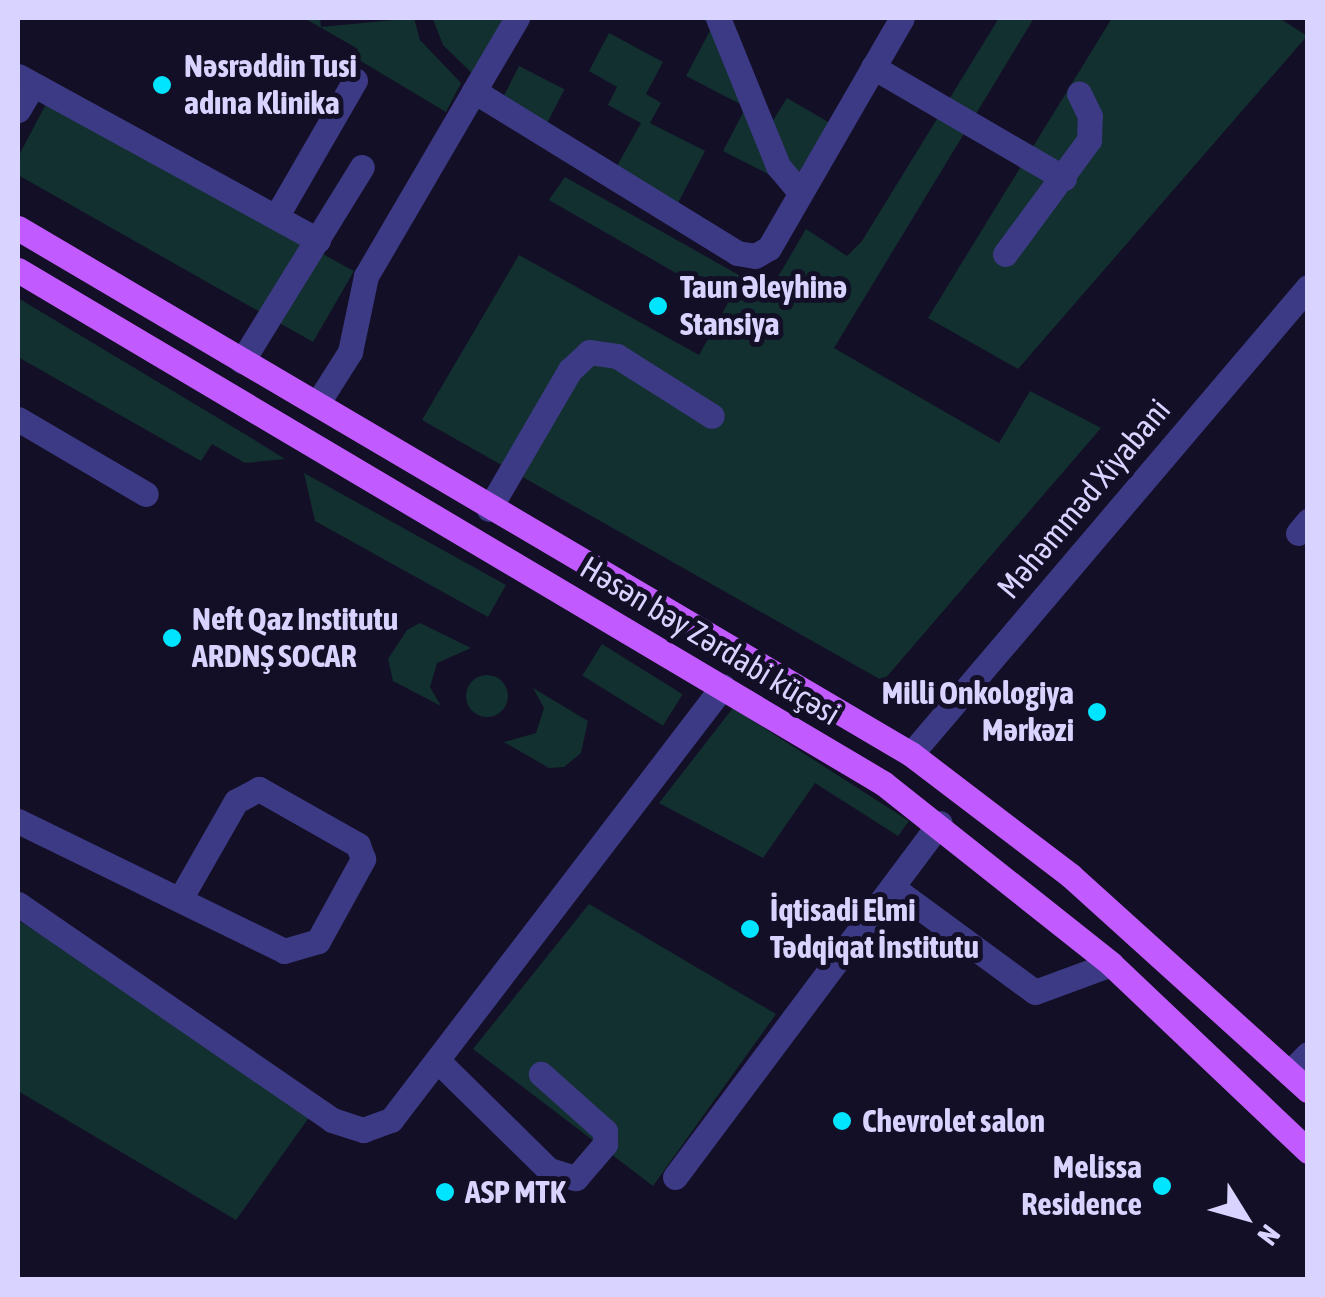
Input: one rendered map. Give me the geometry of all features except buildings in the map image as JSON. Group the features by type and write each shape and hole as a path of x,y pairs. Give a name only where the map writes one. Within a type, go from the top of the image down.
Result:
{"main road":[{"name":"Həsən bəy Zərdabi küçəsi","path":"18,228 488,509 911,754 1071,876 1298,1082"},
{"name":"Həsən bəy Zərdabi küçəsi","path":"18,270 723,686 940,824 1112,964 1308,1151"}],"street":[{"path":"317,404 350,352 366,276 517,18"},
{"path":"718,18 778,166 800,193"},
{"path":"474,91 736,253 755,256 768,248 902,18"},
{"path":"873,67 1064,178"},
{"path":"18,110 25,80 318,240"},
{"path":"276,218 354,80"},
{"path":"1006,254 1064,178 1092,130 1079,93"},
{"path":"242,360 362,167"},
{"name":"Məhəmməd Xiyabani","path":"911,754 1308,287"},
{"path":"488,509 570,370 589,352 617,356 712,416"},
{"path":"18,419 146,494"},
{"path":"18,904 332,1120 363,1130 391,1120 723,686"},
{"path":"18,821 284,951 303,950 318,941 363,859 358,846 259,789 236,801 180,898"},
{"path":"675,1177 940,824"},
{"path":"892,886 1035,992 1112,964"},
{"path":"1298,1082 1308,1054"},
{"path":"438,1061 549,1170 576,1178 605,1144 606,1131 541,1074"}],"green space":[{"path":"304,18 320,18 321,27 414,18 420,40 461,83 446,112 354,57 358,49"},
{"path":"513,18 479,80 443,45 433,19"},
{"path":"999,18 1034,18 834,348 999,443 1030,391 1101,428 883,681 422,420 519,255 699,355 728,303 549,200 565,177 769,292 806,229 847,256 862,241"},
{"path":"1112,18 1279,18 1307,36 1018,369 928,318"},
{"path":"713,25 745,107 686,76"},
{"path":"609,33 663,62 646,94 661,103 650,123 705,151 677,205 613,173 641,123 608,105 617,87 589,71"},
{"path":"519,66 564,89 546,126 500,103"},
{"path":"787,98 830,123 802,173 785,162 772,122"},
{"path":"46,104 354,271 313,342 18,175 18,157"},
{"path":"746,108 770,175 723,151"},
{"path":"18,298 285,459 245,463 212,444 201,461 18,357"},
{"path":"304,473 506,585 488,617 315,521"},
{"path":"420,623 471,648 437,663 430,687 441,706 393,681 388,659 407,630"},
{"path":"602,644 683,694 663,726 582,675"},
{"path":"487,675 502,681 508,696 502,711 487,717 472,711 466,696 472,681"},
{"path":"533,688 588,721 581,753 564,767 549,768 504,742 536,733 544,708"},
{"path":"733,708 909,821 898,836 815,783 763,858 659,803"},
{"path":"589,904 776,1014 653,1186 473,1049"},
{"path":"18,920 315,1109 236,1220 18,1091"}],"place":[{"name":"Nəsrəddin Tusi adına Klinika","path":"162,85"},
{"name":"Taun Əleyhinə Stansiya","path":"658,306"},
{"name":"Neft Qaz Institutu ARDNŞ SOCAR","path":"172,638"},
{"name":"Milli Onkologiya Mərkəzi","path":"1097,712"},
{"name":"İqtisadi Elmi Tədqiqat İnstitutu","path":"750,929"},
{"name":"Chevrolet salon","path":"842,1121"},
{"name":"Melissa Residence","path":"1162,1186"},
{"name":"ASP MTK","path":"445,1192"}]}
